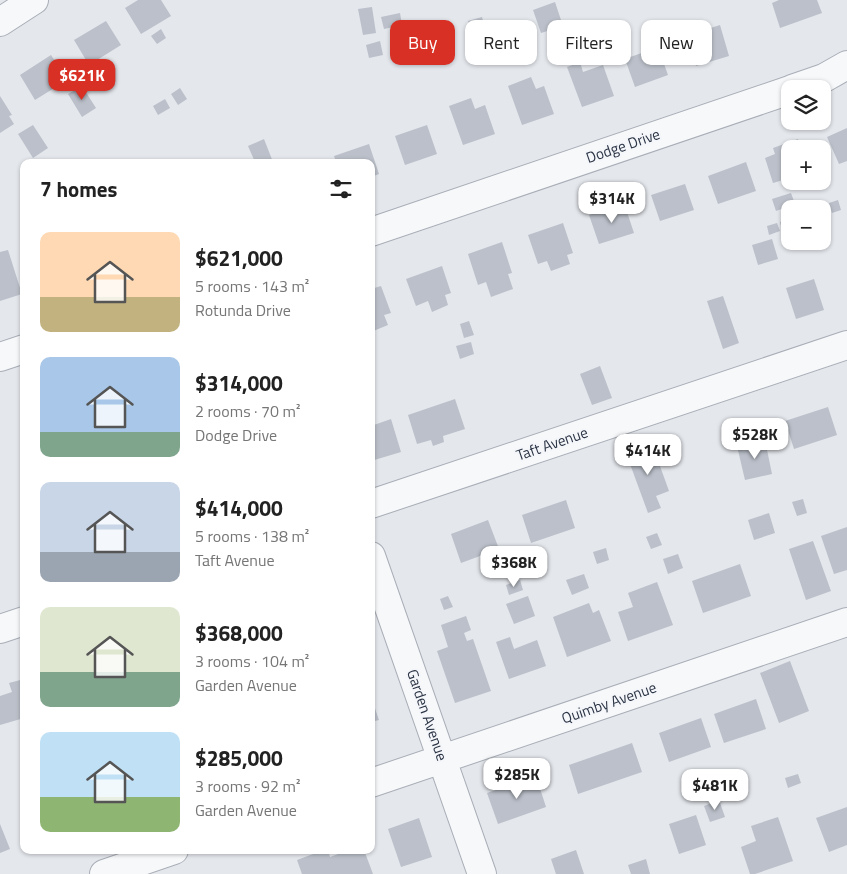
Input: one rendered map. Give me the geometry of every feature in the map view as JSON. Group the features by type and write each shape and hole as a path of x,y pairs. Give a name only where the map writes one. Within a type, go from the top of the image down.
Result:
{"street":[{"path":"0,22 34,0"},
{"name":"Dodge Drive","path":"818,80 847,65"},
{"name":"Dodge Drive","path":"375,231 781,92"},
{"name":"Taft Avenue","path":"375,503 847,345"},
{"path":"0,357 20,350"},
{"name":"Garden Avenue","path":"375,567 482,874"},
{"path":"0,628 20,622"},
{"name":"Quimby Avenue","path":"375,782 847,622"},
{"path":"104,874 162,854"}],"building":[{"path":"138,0 161,0 171,16 141,34 125,8"},
{"path":"779,0 817,0 822,13 780,28 772,3"},
{"path":"555,2 561,20 547,20 547,31 541,33 533,10"},
{"path":"372,7 376,33 363,35 358,9"},
{"path":"400,13 401,20 390,20 390,28 384,29 381,17"},
{"path":"482,17 483,20 472,20"},
{"path":"106,21 121,45 89,65 74,40"},
{"path":"720,25 729,56 712,61 712,28"},
{"path":"161,29 166,38 157,44 151,36"},
{"path":"380,41 383,55 369,58 366,45"},
{"path":"641,53 641,65 664,65 668,75 635,87 627,65 631,65 631,57"},
{"path":"51,55 67,80 35,100 20,75"},
{"path":"581,65 583,72 603,65 614,96 582,107 567,67"},
{"path":"531,77 536,89 544,86 554,114 522,125 508,86"},
{"path":"82,86 96,108 82,117 68,94"},
{"path":"180,88 187,99 178,105 171,94"},
{"path":"0,96 12,115 9,116 14,124 0,133"},
{"path":"471,98 475,109 485,105 495,134 463,145 449,106"},
{"path":"165,99 170,108 158,115 153,106"},
{"path":"33,125 48,148 33,158 18,134"},
{"path":"427,125 437,154 405,165 395,136"},
{"path":"847,128 847,161 839,164 831,146 831,140 828,140 827,137"},
{"path":"264,139 272,159 254,159 248,146"},
{"path":"369,144 374,159 335,159 334,156"},
{"path":"781,145 781,181 773,183 765,158 775,154 773,148"},
{"path":"375,162 379,174 375,176"},
{"path":"746,162 756,191 718,204 708,176"},
{"path":"685,184 694,210 660,221 651,195"},
{"path":"791,193 794,200 781,200 781,209 776,211 772,199"},
{"path":"838,200 841,210 832,213 831,202"},
{"path":"624,203 634,233 599,244 589,215"},
{"path":"563,223 573,253 567,255 570,264 551,271 547,261 538,264 528,235"},
{"path":"777,223 780,231 769,235 767,226"},
{"path":"772,239 778,259 758,265 752,245"},
{"path":"502,242 512,273 508,274 513,289 491,297 486,282 478,285 468,254"},
{"path":"8,250 20,288 20,295 0,301 0,252"},
{"path":"442,266 451,293 445,295 448,305 432,312 428,301 416,306 406,279"},
{"path":"814,279 824,310 796,319 786,288"},
{"path":"381,286 391,313 384,315 388,325 375,330 375,288"},
{"path":"723,296 739,343 723,349 707,301"},
{"path":"469,321 474,335 464,338 460,324"},
{"path":"471,342 474,354 460,359 456,346"},
{"path":"600,366 612,398 592,405 580,374"},
{"path":"455,399 465,429 443,436 444,442 433,446 431,440 417,444 408,415"},
{"path":"828,407 837,435 794,449 785,421"},
{"path":"391,419 401,452 375,460 375,425"},
{"path":"765,440 772,474 745,480 737,446"},
{"path":"652,444 669,491 656,496 661,508 648,513 626,453"},
{"path":"803,499 807,513 797,516 792,502"},
{"path":"566,500 575,528 531,543 522,515"},
{"path":"769,513 775,533 754,540 748,520"},
{"path":"488,520 499,549 461,563 451,534"},
{"path":"847,527 847,570 834,574 821,536"},
{"path":"657,533 662,545 651,549 646,537"},
{"path":"813,541 831,591 806,600 789,549"},
{"path":"606,548 609,560 597,564 593,552"},
{"path":"678,554 683,568 668,574 663,559"},
{"path":"740,564 751,596 703,613 692,581"},
{"path":"584,574 589,588 572,595 566,580"},
{"path":"520,580 523,590 509,595 506,585"},
{"path":"657,582 673,625 628,641 618,612 633,607 628,593"},
{"path":"448,596 453,607 444,610 440,599"},
{"path":"528,596 535,616 514,624 506,604"},
{"path":"589,603 593,613 599,610 611,641 567,657 553,617"},
{"path":"466,616 471,630 464,633 467,641 473,639 491,691 455,703 437,651 448,647 441,625"},
{"path":"510,637 514,649 537,640 546,666 509,679 496,642"},
{"path":"790,661 809,711 779,723 760,673"},
{"path":"20,680 20,719 0,725 0,696 12,692 9,683"},
{"path":"756,699 766,729 724,743 714,714"},
{"path":"375,708 379,720 375,721"},
{"path":"701,718 711,747 669,762 659,733"},
{"path":"632,743 642,772 578,794 569,765"},
{"path":"798,774 801,783 788,788 785,778"},
{"path":"536,776 546,807 498,824 487,793"},
{"path":"719,800 725,817 710,822 704,806"},
{"path":"847,807 847,845 829,852 816,818"},
{"path":"696,815 706,845 679,854 669,824"},
{"path":"778,817 793,861 750,874 741,847 756,841 751,826"},
{"path":"419,818 432,857 401,867 388,829"},
{"path":"0,824 10,849 0,853"},
{"path":"576,850 584,874 556,874 551,859"},
{"path":"313,854 329,854 330,857 338,854 366,854 373,874 302,874 297,860"},
{"path":"646,859 650,874 631,874 628,865"}]}
